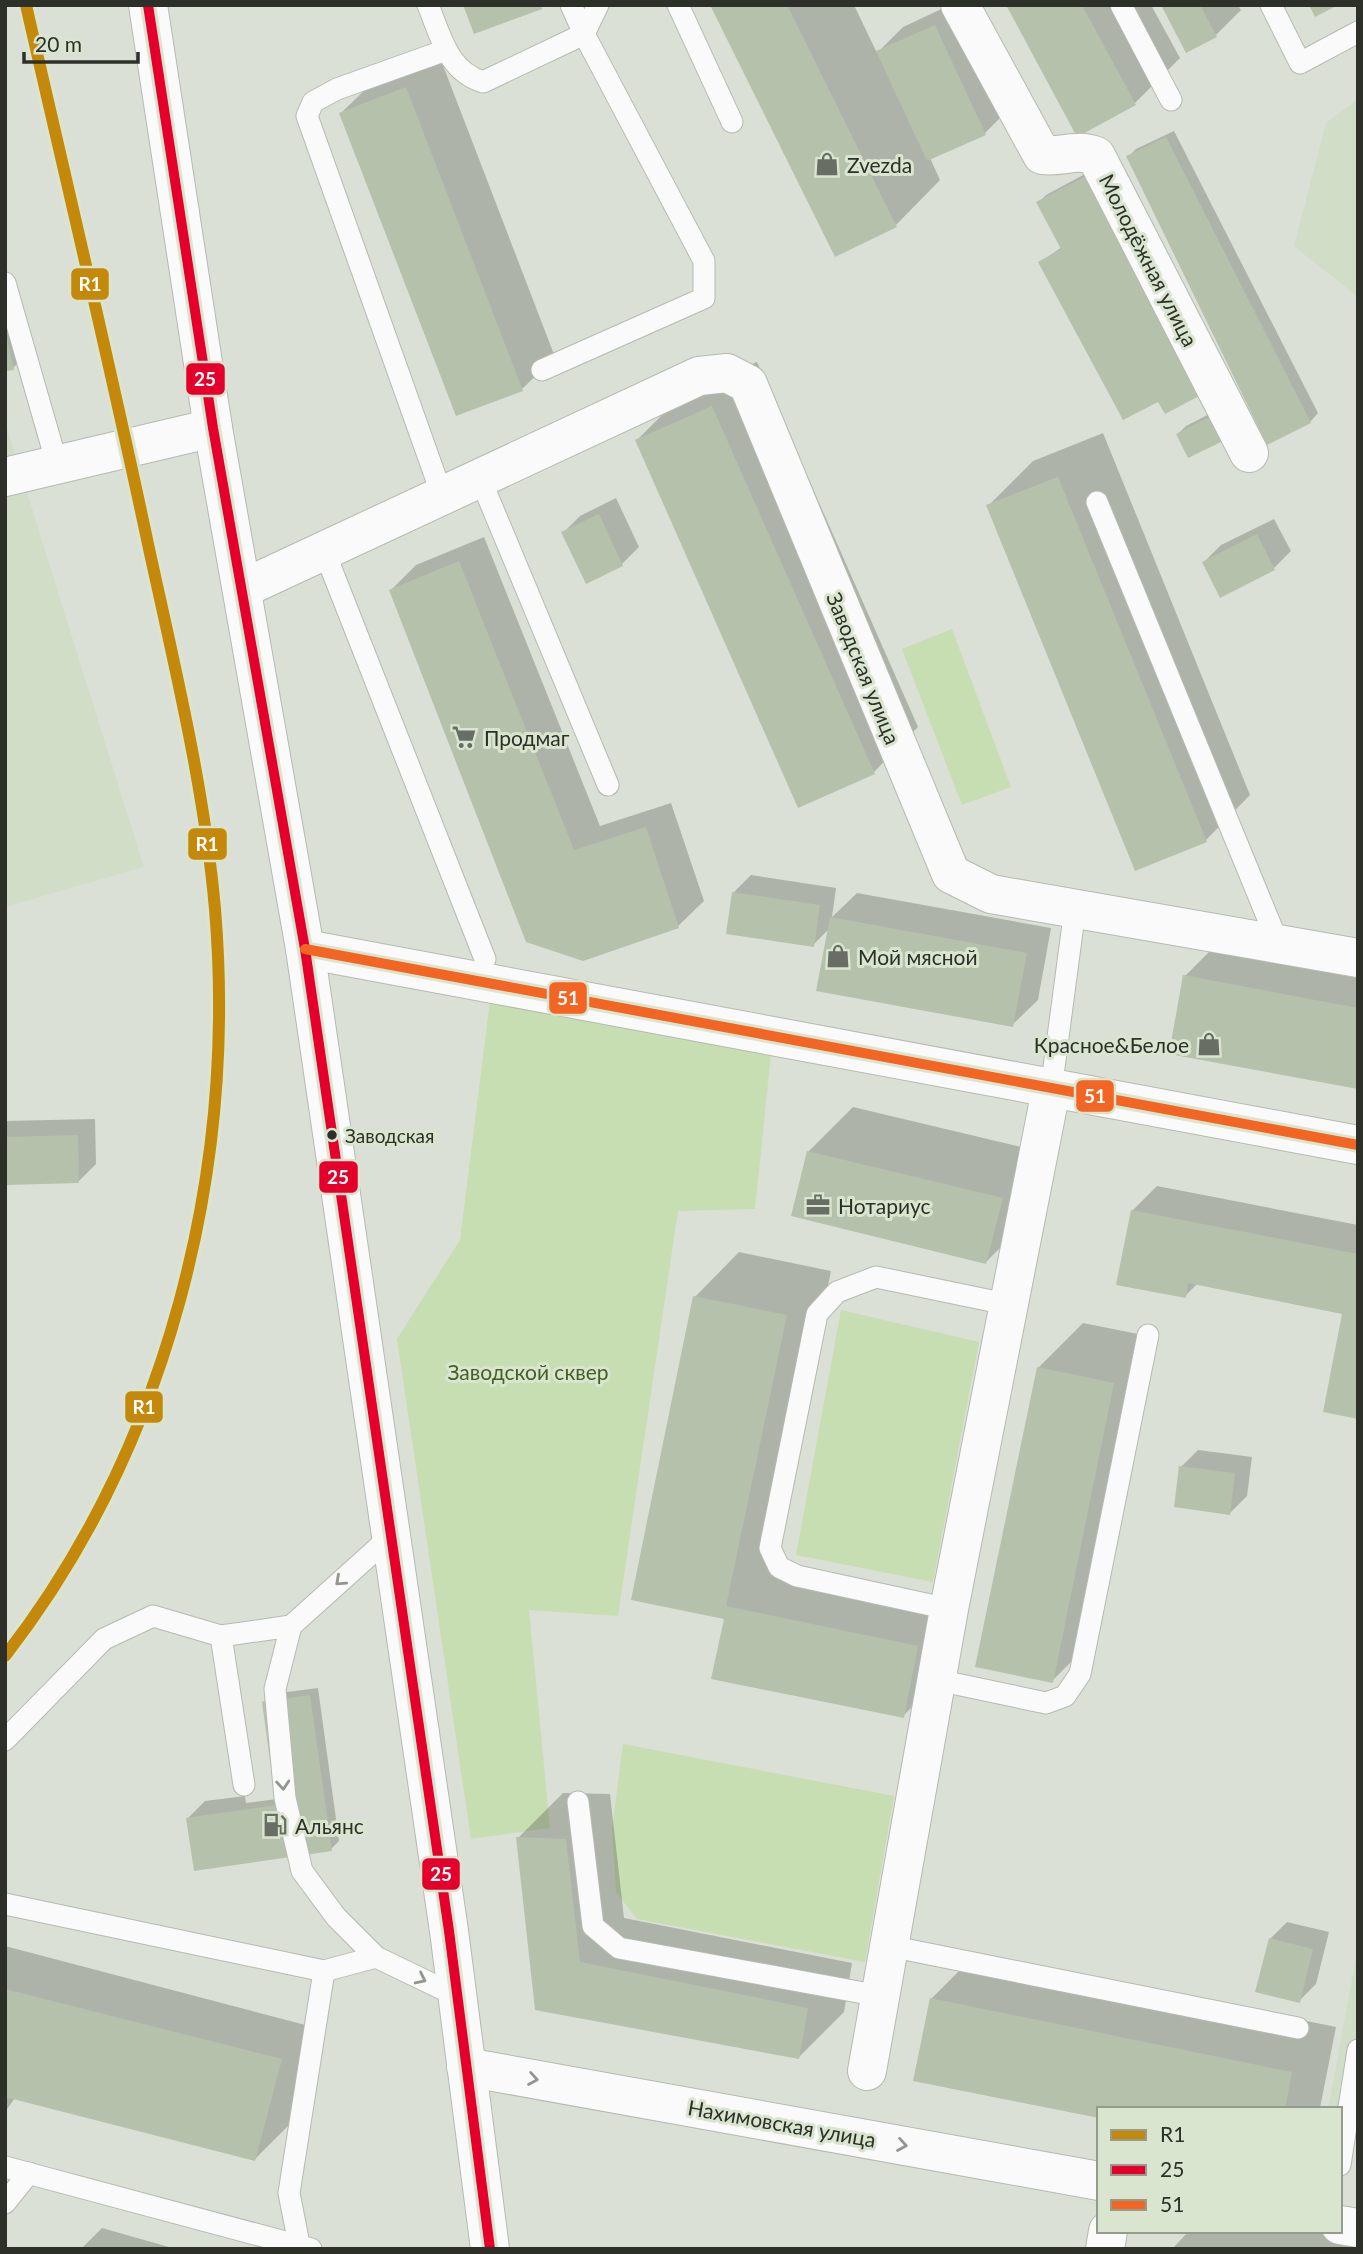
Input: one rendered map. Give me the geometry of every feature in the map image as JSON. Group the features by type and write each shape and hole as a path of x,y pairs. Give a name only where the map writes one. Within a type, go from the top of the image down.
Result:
{"main road":[{"path":"148,5 213,428 305,949 457,1996 490,2249"},
{"name":"Молодёжная улица","path":"960,5 1042,155 1056,157 1069,152 1084,152 1096,156 1249,453"},
{"name":"Заводская улица","path":"242,589 699,376 727,373 748,384 951,874 991,894 1358,958"},
{"path":"5,477 213,428"},
{"path":"305,949 1051,1090 1358,1145"},
{"path":"867,2071 948,1609 1051,1090"},
{"name":"Нахимовская улица","path":"466,2067 1097,2181"}],"lane":[{"path":"428,5 446,50 465,76 483,82 584,34 598,5"},
{"path":"542,370 704,298 704,261 571,5"},
{"path":"678,5 732,122"},
{"path":"1121,5 1171,100"},
{"path":"1271,5 1300,63 1358,32"},
{"path":"442,495 307,116 313,102 337,89 446,50"},
{"path":"5,283 57,464"},
{"path":"480,478 608,785"},
{"path":"1097,502 1278,943"},
{"path":"324,553 485,959"},
{"path":"1051,1090 1076,909"},
{"path":"948,1609 797,1576 779,1567 770,1548 817,1314 837,1292 876,1277 1010,1305"},
{"path":"937,1680 1046,1703 1065,1696 1080,1674 1148,1335"},
{"path":"391,1536 291,1626 275,1689 285,1798 302,1871 336,1917 376,1957 457,1996"},
{"path":"5,1740 104,1639 153,1616 221,1636 291,1626"},
{"path":"221,1636 244,1785"},
{"path":"578,1802 593,1926 619,1948 880,1996"},
{"path":"5,1904 324,1971 376,1957"},
{"path":"889,1946 1298,2028"},
{"path":"304,2248 289,2193 324,1971"},
{"path":"1342,2152 1358,2050"},
{"path":"5,2167 304,2248"},
{"path":"5,2203 29,2173"}],"shaded area":[{"path":"1358,99 1358,297 1294,246 1326,123"},
{"path":"5,422 144,867 5,907"},
{"path":"1358,1947 1358,2141 1342,2139 1342,2107 1328,2107"}],"green space":[{"path":"952,629 1011,787 962,805 902,649"},
{"name":"Заводской сквер","path":"490,1001 771,1054 755,1209 678,1211 618,1616 529,1610 550,1828 471,1839 397,1339 460,1240"},
{"path":"841,1310 979,1342 933,1582 796,1555"},
{"path":"623,1744 894,1796 865,1962 637,1919 616,1892 612,1829"}],"building":[{"path":"463,5 541,5 542,9 474,34"},
{"path":"710,5 787,5 897,227 835,257"},
{"path":"1006,5 1082,5 1136,105 1077,137"},
{"path":"1161,5 1200,5 1217,37 1186,53"},
{"path":"1309,5 1338,5 1315,17"},
{"path":"935,25 986,135 927,161 876,51"},
{"path":"406,87 523,391 456,416 339,113"},
{"path":"1166,137 1311,423 1267,445 1126,156"},
{"path":"1090,174 1203,394 1165,414 1158,402 1123,420 1038,262 1061,249 1036,202"},
{"path":"5,330 14,370 5,371"},
{"path":"712,406 875,774 798,808 635,440"},
{"path":"1213,415 1225,440 1188,458 1176,434"},
{"path":"1058,477 1207,842 1135,871 986,505"},
{"path":"599,514 623,566 586,584 561,532"},
{"path":"1257,534 1275,570 1220,598 1202,562"},
{"path":"459,561 574,850 646,827 679,928 583,961 526,942 389,590"},
{"path":"732,892 820,905 814,947 726,934"},
{"path":"830,917 1027,953 1013,1027 816,991"},
{"path":"1183,975 1358,1008 1358,1089 1169,1054"},
{"path":"78,1135 79,1183 5,1185 5,1137"},
{"path":"807,1151 1003,1198 986,1264 791,1216"},
{"path":"1131,1210 1358,1254 1358,1419 1323,1412 1342,1314 1188,1283 1186,1298 1116,1285"},
{"path":"693,1296 787,1315 726,1606 918,1646 904,1718 711,1679 724,1619 631,1600"},
{"path":"1037,1367 1114,1383 1053,1683 975,1667"},
{"path":"1179,1466 1235,1473 1230,1515 1174,1507"},
{"path":"310,1695 332,1851 194,1871 186,1818 276,1805 262,1702"},
{"path":"516,1837 566,1839 580,1962 808,2008 799,2059 535,2010"},
{"path":"1269,1938 1313,1949 1300,2003 1255,1992"},
{"path":"5,1989 282,2059 255,2161 5,2097"},
{"path":"930,1998 1292,2072 1285,2107 1097,2107 1097,2118 913,2081"}],"transit line":[{"name":"R1","path":"5,1656 62,1574 110,1488 149,1396 179,1302 201,1205 214,1107 219,1008 215,909 210,863 187,725 119,409 26,5"},
{"name":"25","path":"148,5 213,428 305,949 449,1931 490,2249"},
{"name":"51","path":"305,949 1358,1145"}],"place":[{"name":"Zvezda","path":"827,164"},
{"name":"Продмаг","path":"464,737"},
{"name":"Мой мясной","path":"838,956"},
{"name":"Красное&Белое","path":"1209,1044"},
{"name":"Заводская","path":"332,1135"},
{"name":"Нотариус","path":"818,1205"},
{"name":"Альянс","path":"275,1825"}]}
